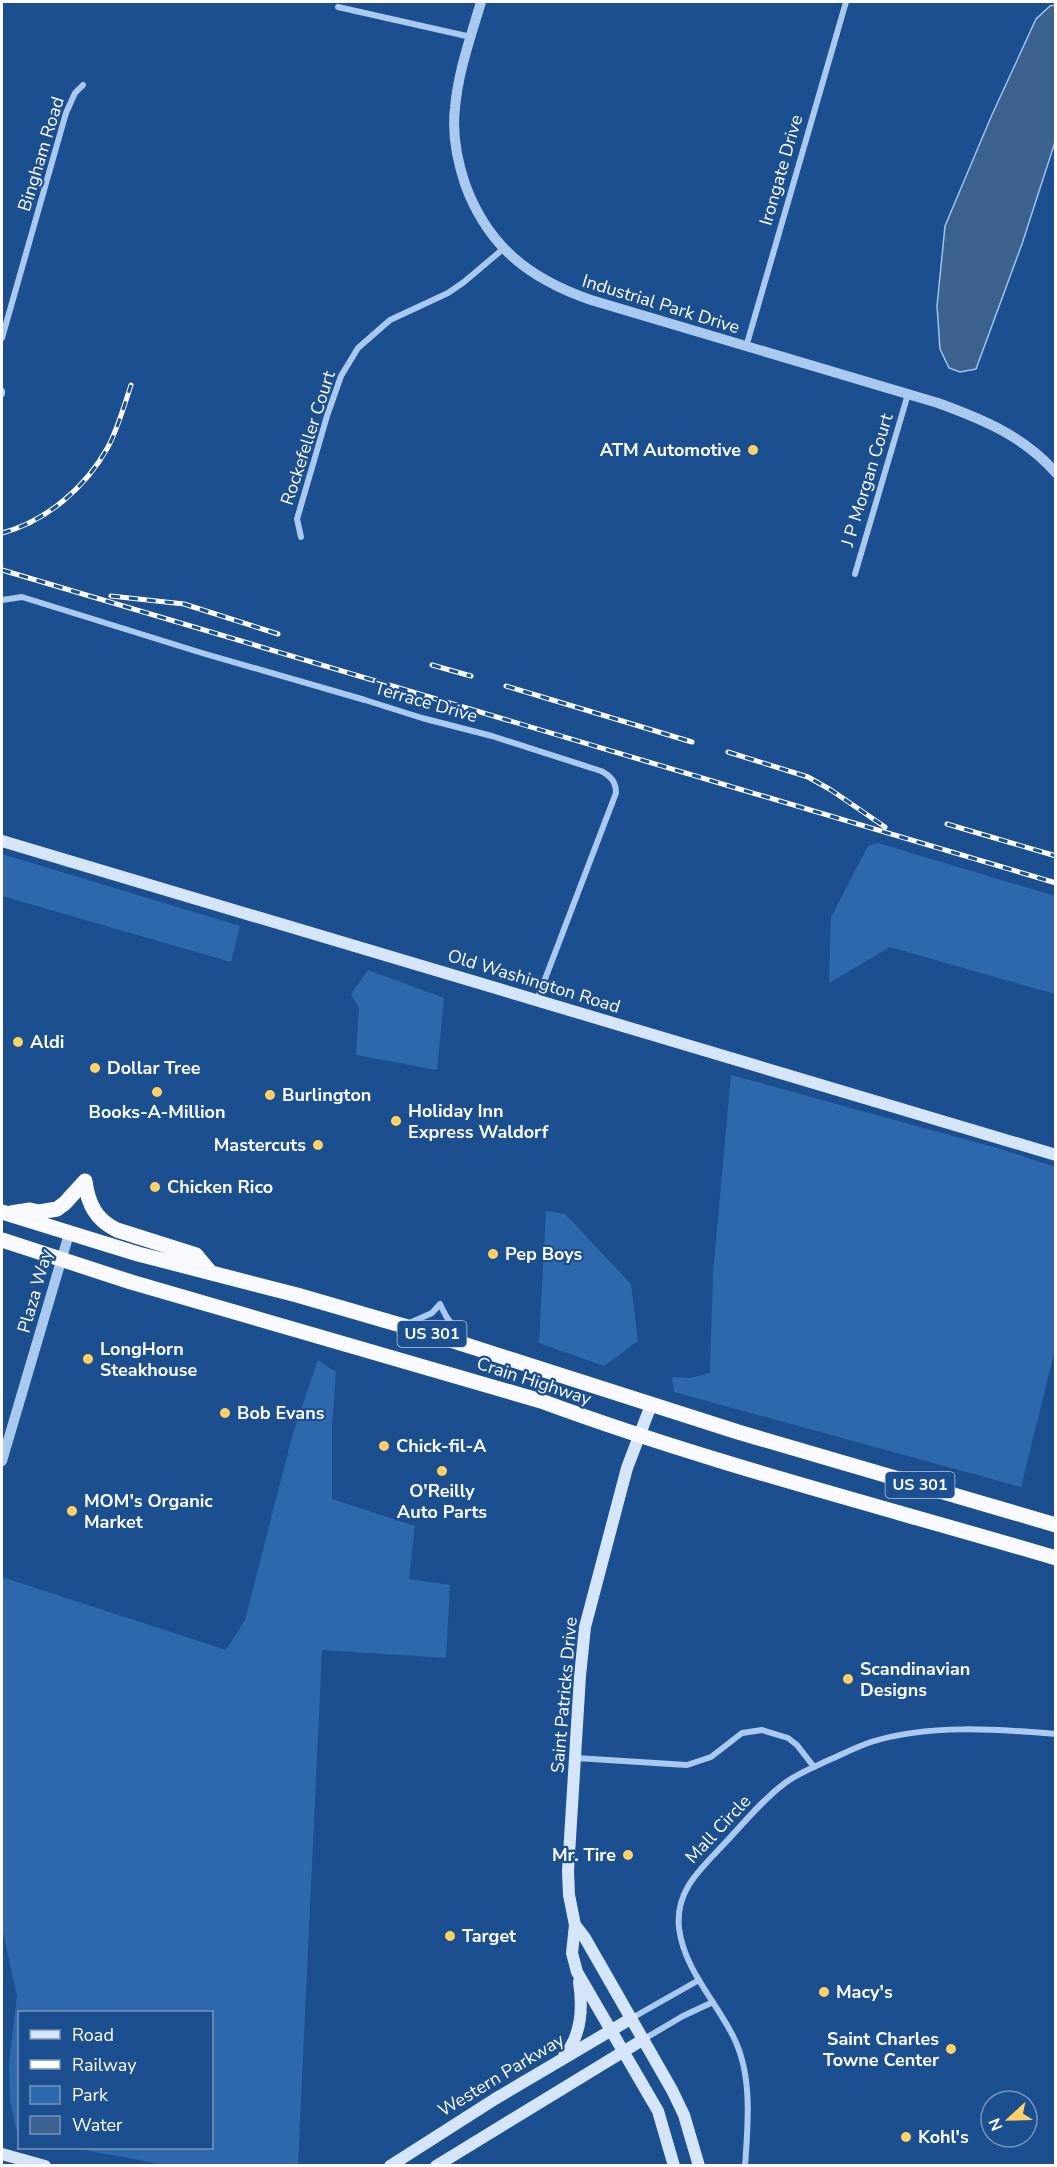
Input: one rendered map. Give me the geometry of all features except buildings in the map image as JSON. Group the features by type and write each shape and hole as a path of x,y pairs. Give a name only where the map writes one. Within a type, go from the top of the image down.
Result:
{"highway":[{"path":"4,1213 57,1209 66,1203 85,1181 87,1196 93,1210 107,1226 196,1255 211,1273"},
{"name":"Crain Highway","path":"4,1213 138,1254 467,1345 651,1405 1056,1524"},
{"name":"Crain Highway","path":"2,1240 60,1261 541,1401 640,1436 1056,1558"}],"main road":[{"name":"Old Washington Road","path":"2,841 1056,1155"},
{"name":"Saint Patricks Drive","path":"651,1405 627,1468 585,1627 568,1871 569,1895 575,1925 572,1953 577,1972 658,2111 674,2166"},
{"name":"Saint Patricks Drive","path":"575,1925 585,1938 672,2090 684,2115 699,2166"},
{"path":"559,2061 574,2042 580,2021 582,2001 577,1972"},
{"name":"Western Parkway","path":"390,2166 495,2099 632,2018"},
{"path":"435,2166 644,2039"},
{"path":"2,2154 45,2166"}],"street":[{"name":"Industrial Park Drive","path":"481,2 457,92 454,110 456,143 463,178 483,224 503,249 531,272 564,291 958,411 1017,438 1056,473"},
{"name":"Irongate Drive","path":"745,347 846,2"},
{"path":"338,8 471,37"},
{"name":"Bingham Road","path":"2,338 66,113 75,93 83,85"},
{"name":"Rockefeller Court","path":"301,537 297,519 327,416 341,376 358,348 390,320 456,288 503,249"},
{"name":"J P Morgan Court","path":"855,574 908,394"},
{"name":"Terrace Drive","path":"2,600 22,597 202,653 447,725 492,736 601,771 609,776 616,787 616,793 537,1000"},
{"name":"Plaza Way","path":"2,1461 69,1234"},
{"path":"402,1326 419,1320 440,1304 467,1345"},
{"name":"Mall Circle","path":"745,2166 747,2100 743,2064 734,2037 688,1961 681,1939 679,1907 693,1877 757,1809 783,1785 794,1777 853,1749 894,1737 992,1729 1056,1734"},
{"path":"576,1758 687,1765 711,1757 742,1733 762,1730 788,1738 797,1744 814,1767"},
{"path":"632,2018 699,1980"},
{"path":"644,2039 683,2016 713,2002"}],"green space":[{"path":"878,843 1055,896 1055,994 890,947 829,983 831,917 868,846"},
{"path":"2,854 240,926 231,962 2,896"},
{"path":"368,970 444,998 437,1070 356,1055 359,1008 351,994"},
{"path":"731,1075 1004,1150 1055,1167 1055,1349 1021,1487 674,1392 672,1377 689,1378 710,1373 713,1272"},
{"path":"546,1211 565,1214 631,1284 638,1341 604,1366 539,1343"},
{"path":"318,1360 336,1372 332,1427 332,1499 415,1526 409,1579 450,1585 446,1658 322,1650 298,2165 166,2165 79,2149 213,2149 213,2011 18,2011 18,2137 10,2101 9,2064 17,1996 2,1928 2,1577 226,1650 245,1620 293,1433"}],"water":[{"path":"1055,5 1055,142 1022,244 976,369 960,372 949,368 940,349 937,306 945,226 1036,19 1050,6"}],"railway":[{"path":"2,533 19,528 50,511 77,489 99,462 112,440 131,385"},
{"path":"2,570 1056,883"},
{"path":"111,596 184,604 278,634"},
{"path":"432,665 471,676"},
{"path":"506,686 692,742"},
{"path":"728,752 808,777 885,827"},
{"path":"947,824 1056,856"}],"place":[{"name":"ATM Automotive","path":"753,450"},
{"name":"Aldi","path":"18,1042"},
{"name":"Dollar Tree","path":"95,1068"},
{"name":"Books-A-Million","path":"157,1092"},
{"name":"Burlington","path":"270,1095"},
{"name":"Holiday Inn Express Waldorf","path":"396,1121"},
{"name":"Mastercuts","path":"318,1145"},
{"name":"Chicken Rico","path":"155,1187"},
{"name":"Pep Boys","path":"493,1254"},
{"name":"LongHorn Steakhouse","path":"88,1359"},
{"name":"Bob Evans","path":"225,1413"},
{"name":"Chick-fil-A","path":"384,1446"},
{"name":"O'Reilly Auto Parts","path":"442,1471"},
{"name":"MOM's Organic Market","path":"72,1511"},
{"name":"Scandinavian Designs","path":"848,1679"},
{"name":"Mr. Tire","path":"628,1855"},
{"name":"Target","path":"450,1936"},
{"name":"Macy's","path":"824,1992"},
{"name":"Saint Charles Towne Center","path":"951,2049"},
{"name":"Kohl's","path":"906,2137"}]}
